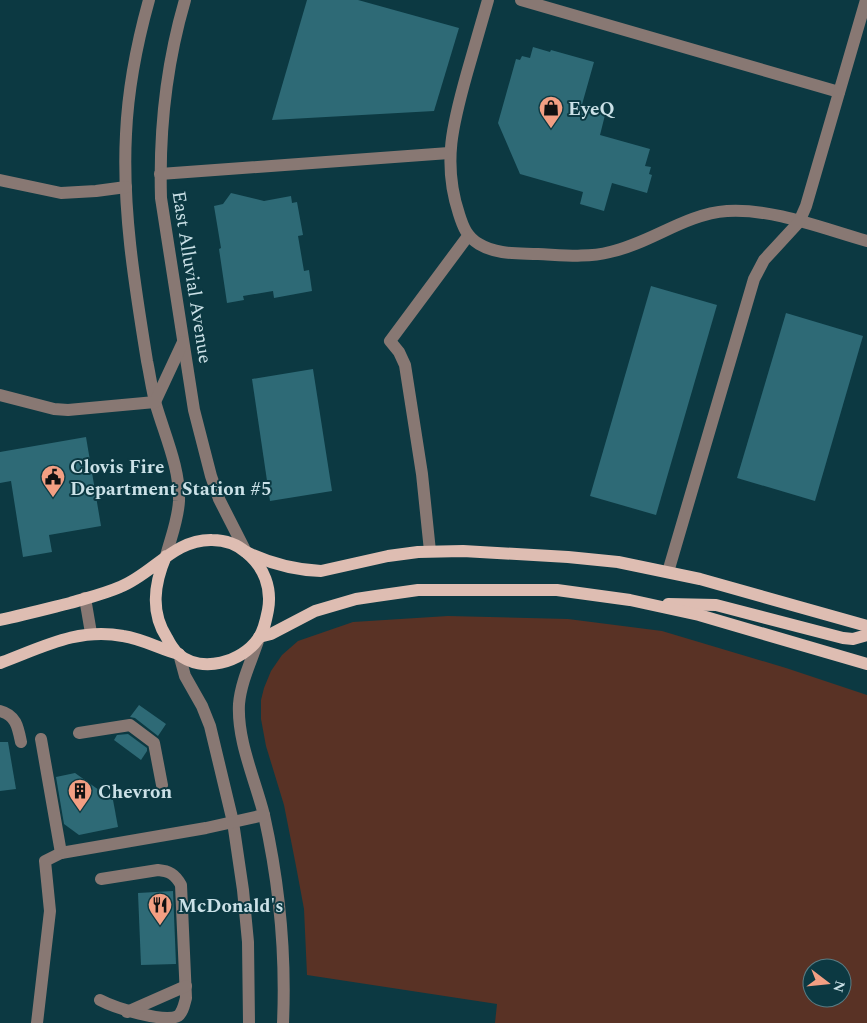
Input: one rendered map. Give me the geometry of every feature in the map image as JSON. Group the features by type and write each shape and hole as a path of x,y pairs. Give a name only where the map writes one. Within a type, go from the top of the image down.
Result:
{"main road":[{"path":"0,620 106,593 132,582 166,556 184,546 208,540 234,544 262,559 310,571 322,571 388,556 430,551 568,557 618,562 700,579 867,626"},
{"path":"0,663 71,637 91,633 125,636 202,663 221,663 231,660 248,651 259,638 267,614 269,592 266,580 262,569 246,552"},
{"path":"166,556 157,584 157,620 162,632 179,654"},
{"path":"259,638 271,634 315,611 334,604 362,598 418,590 557,590 600,595 699,615 867,664"},
{"path":"648,604 696,603 716,605 843,638 852,639 867,635"}],"street":[{"path":"149,0 128,101 126,187 133,266 155,402 172,454 179,488 178,514 166,556"},
{"name":"East Alluvial Avenue","path":"185,0 171,52 164,99 160,174 163,219 194,410 211,476 219,498 246,552"},
{"path":"488,0 454,120 449,153 454,197 463,227 468,236 479,244 500,252 596,256 624,249 690,219 718,212 741,210 799,222 867,242"},
{"path":"521,0 839,92"},
{"path":"668,572 754,279 764,260 799,222 806,206 866,0"},
{"path":"160,174 449,153"},
{"path":"0,180 61,193 126,187"},
{"path":"430,551 422,474 405,365 399,352 390,341 468,236"},
{"path":"155,402 184,342"},
{"path":"0,395 54,409 68,410 155,402"},
{"path":"85,598 91,633"},
{"path":"259,638 245,676 239,711 245,743 264,815 273,864 280,918 283,1023"},
{"path":"179,654 185,676 202,706 210,726 233,822 248,942 249,1023"},
{"path":"0,710 13,717 18,726 21,742"},
{"path":"79,733 130,725 154,743 162,785"},
{"path":"41,739 61,853"},
{"path":"37,1023 50,911 45,862 61,853 264,815"},
{"path":"100,879 158,870 166,871 177,878 181,885 186,986 186,998 183,1008 179,1016 174,1019 148,1018 127,1012 100,1000"},
{"path":"127,1012 186,986"}],"shaded area":[{"path":"448,616 568,619 662,631 786,668 867,695 867,1023 495,1023 497,1004 307,975 304,909 284,805 266,746 261,719 261,700 271,671 282,655 298,641 353,622"}],"building":[{"path":"307,0 358,0 459,28 434,111 272,120"},
{"name":"EyeQ","path":"533,47 594,62 581,108 605,115 600,135 650,149 645,166 651,167 649,174 652,175 647,193 612,183 604,211 580,204 583,192 520,174 498,123 516,59 520,60 522,56 530,58"},
{"path":"231,193 264,201 291,196 292,203 297,202 303,235 298,236 304,271 309,270 312,291 274,298 273,291 243,296 244,300 227,303 214,206 223,204"},
{"path":"651,286 717,305 656,515 590,496"},
{"path":"786,313 863,336 815,501 737,478"},
{"path":"313,369 332,491 270,501 252,379"},
{"path":"86,437 101,526 49,535 52,552 23,557 11,481 0,483 0,452"},
{"path":"139,705 166,724 158,736 135,718 130,717"},
{"path":"128,734 147,748 141,760 114,740 117,735"},
{"path":"0,742 8,742 16,789 0,791"},
{"name":"Chevron","path":"75,773 113,800 118,827 79,835 64,824 56,777"},
{"path":"173,891 176,964 141,965 138,893"}],"place":[{"name":"EyeQ","path":"551,129"},
{"name":"Clovis Fire Department Station #5","path":"53,498"},
{"name":"Chevron","path":"80,812"},
{"name":"McDonald's","path":"160,926"}]}
